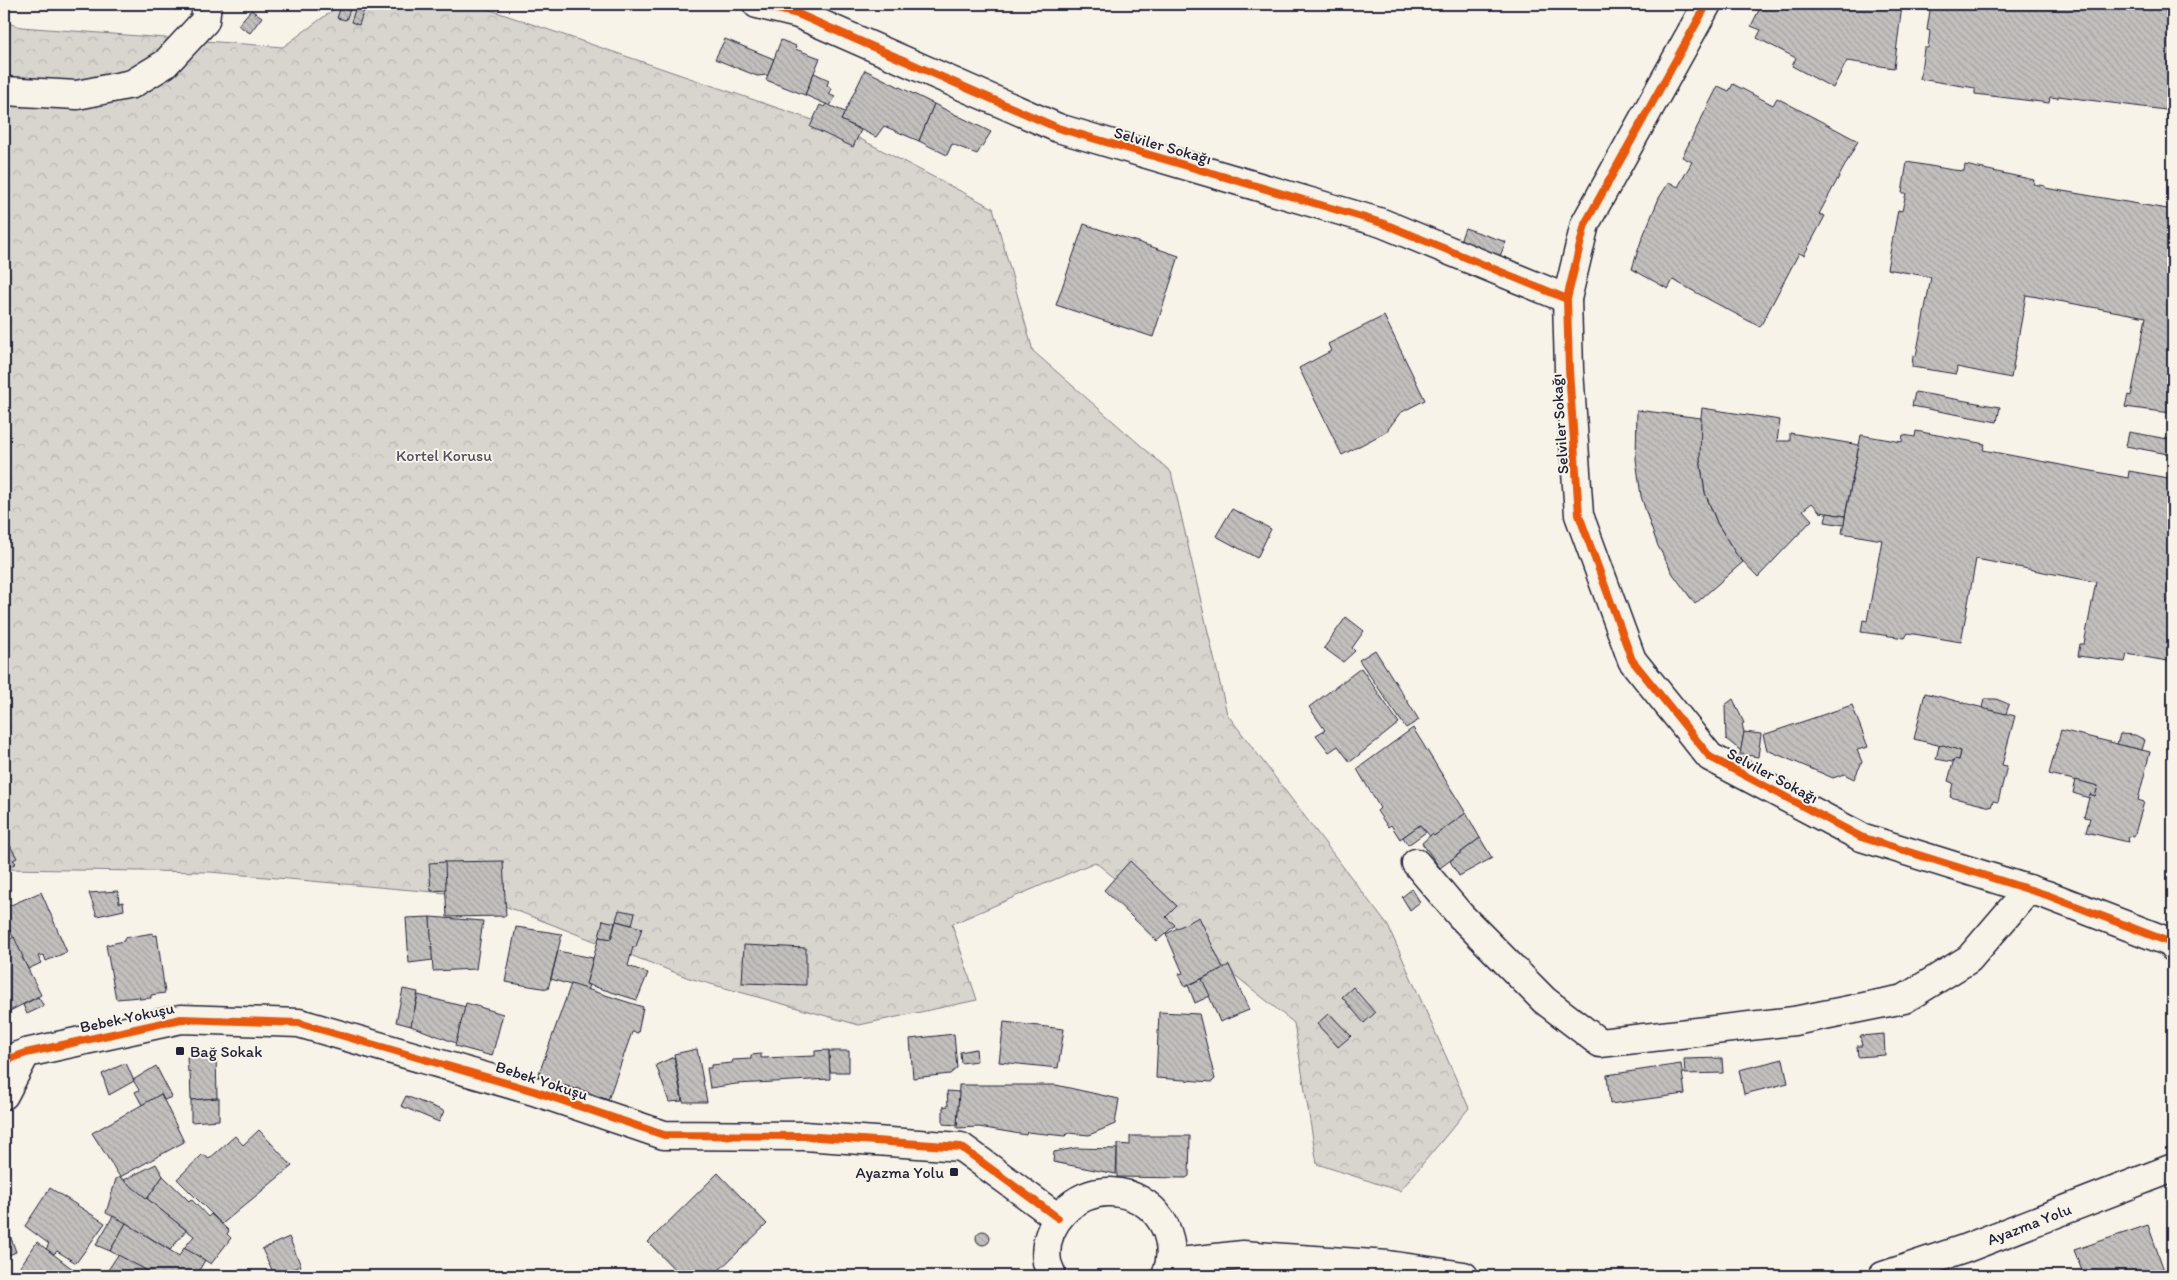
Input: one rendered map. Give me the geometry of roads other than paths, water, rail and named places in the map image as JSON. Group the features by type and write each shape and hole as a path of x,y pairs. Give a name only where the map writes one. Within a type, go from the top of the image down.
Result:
{"street":[{"path":"4,91 77,95 132,84 165,64 205,21 208,4"},
{"name":"Selviler Sokağı","path":"756,4 798,14 1058,128 1382,223 1567,299"},
{"name":"Selviler Sokağı","path":"1707,4 1585,224 1567,299 1569,370 1579,515 1632,660 1710,758 1861,837 2029,889 2168,942 2173,947"},
{"path":"1416,863 1460,915 1544,1000 1600,1042 1794,1020 1904,999 1969,959 2029,889"},
{"name":"Bebek Yokuşu","path":"15,1057 181,1018 299,1023 534,1091 664,1135 804,1136 961,1147 1058,1218"},
{"path":"4,1095 15,1057"},
{"name":"Ayazma Yolu","path":"1883,1276 1964,1249 2173,1168"},
{"path":"1052,1276 1047,1261 1049,1238 1058,1218 1070,1205 1090,1194 1112,1192 1139,1199 1156,1212 1167,1230 1171,1241 1169,1269 1243,1255 1388,1265 1464,1276"}],"place":[{"name":"Bağ Sokak","path":"180,1051"},
{"name":"Ayazma Yolu","path":"954,1172"}],"park label":[{"name":"Kortel Korusu","path":"444,455"}]}
